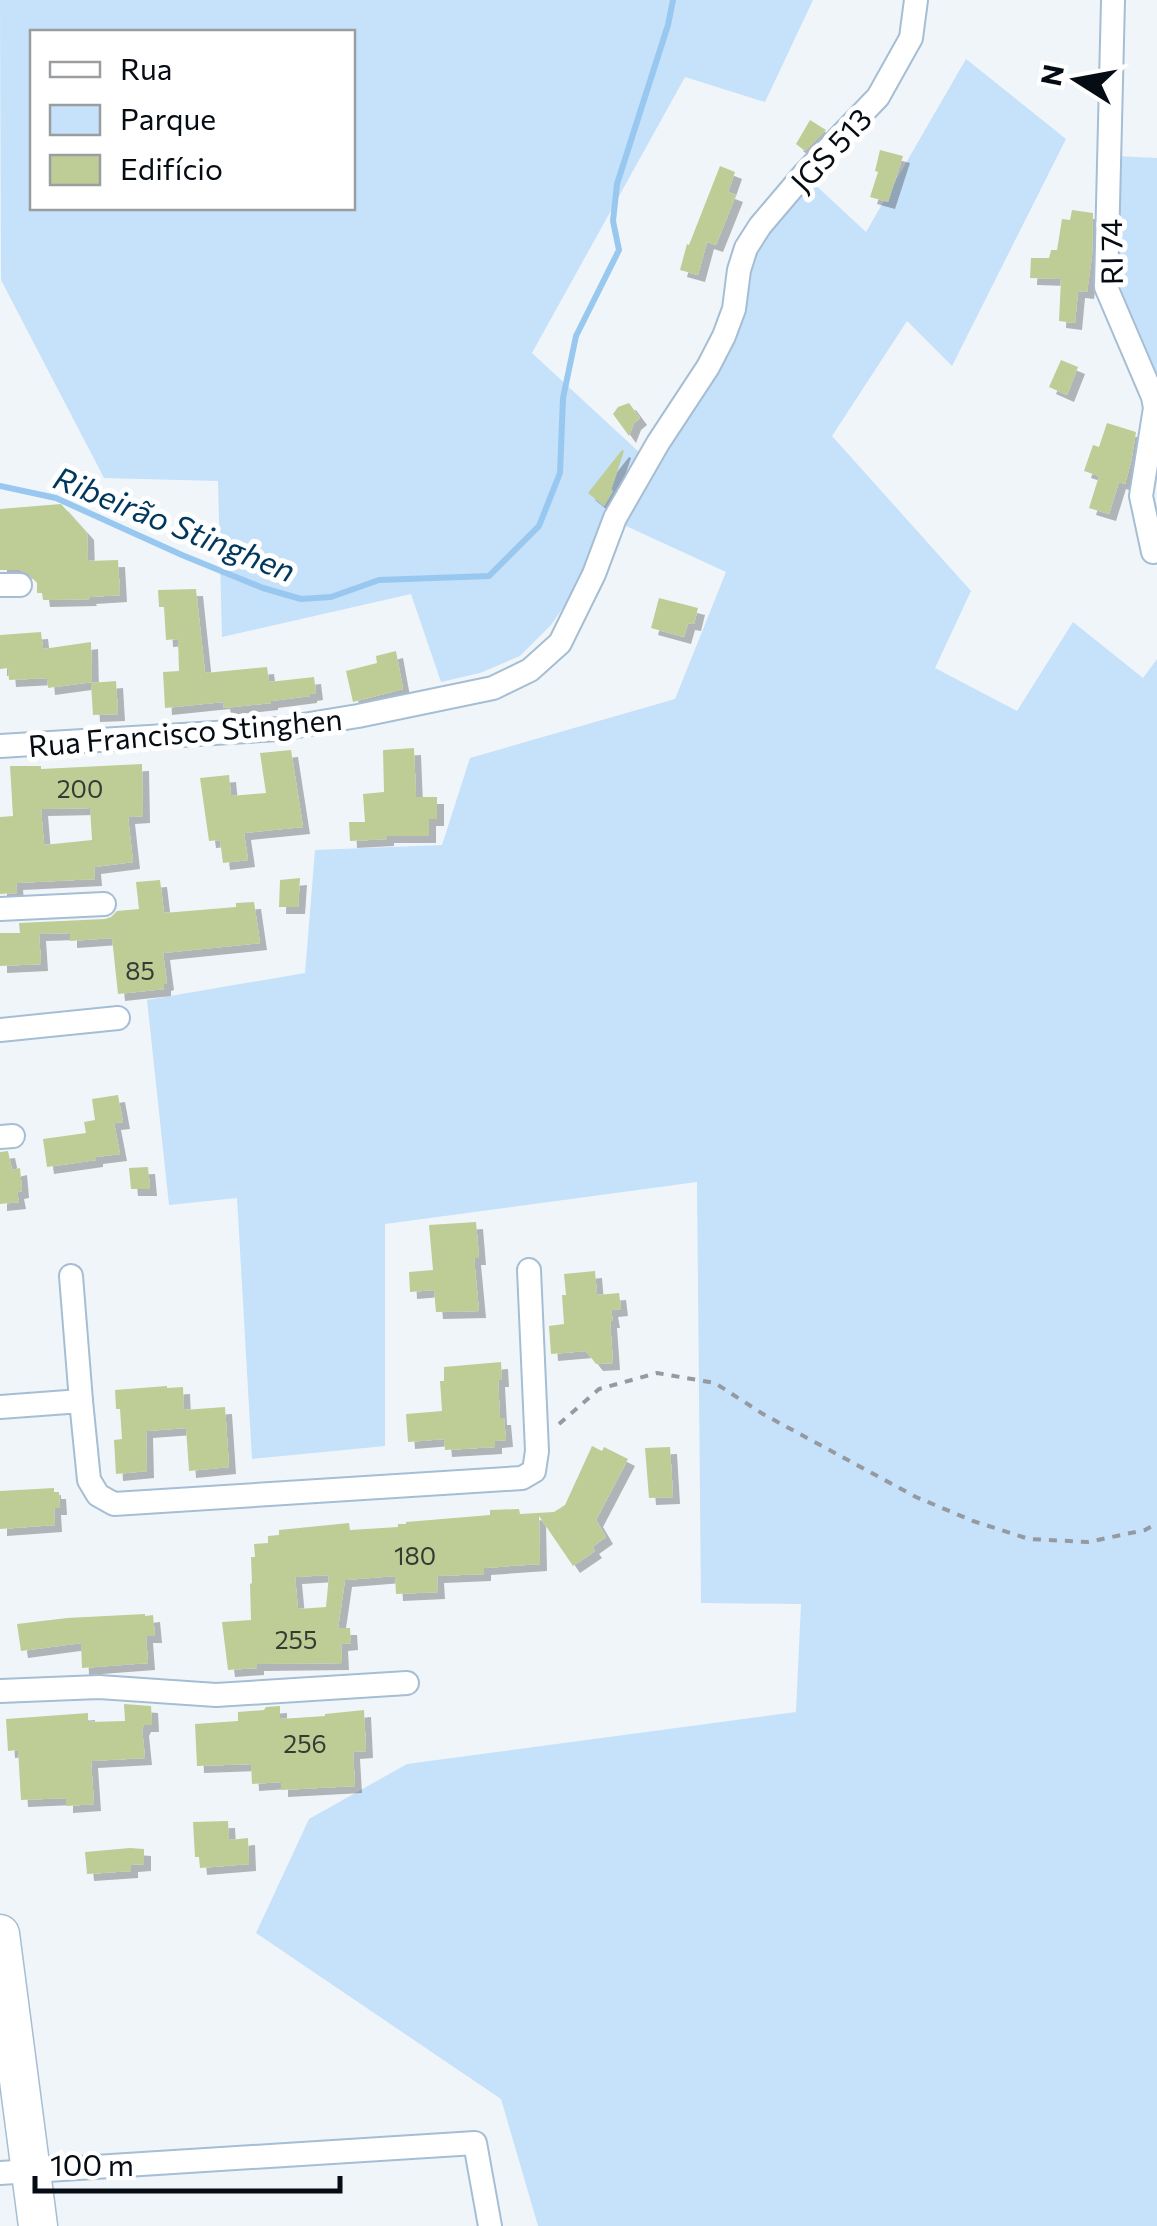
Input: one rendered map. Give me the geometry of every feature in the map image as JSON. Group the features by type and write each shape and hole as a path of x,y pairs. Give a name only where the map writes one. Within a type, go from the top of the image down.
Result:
{"main road":[{"path":"0,1934 16,2171 38,2226"}],"street":[{"name":"JGS 513","path":"736,294 746,248 760,226 878,97 911,38 916,0"},
{"name":"RI 74","path":"1113,0 1106,286 1155,408 1142,496 1153,552"},
{"name":"Rua Francisco Stinghen","path":"0,746 280,729 494,688 530,670 560,643 616,518 724,336 736,294"},
{"path":"0,909 104,904"},
{"path":"0,1030 118,1018"},
{"path":"70,1276 89,1480 98,1495 114,1504 522,1478 534,1470 537,1451 529,1270"},
{"path":"0,1407 81,1400"},
{"path":"0,1691 99,1686 216,1695 407,1683"},
{"path":"16,2171 475,2143 490,2226"}],"path":[{"path":"537,1451 562,1420 600,1389 657,1374 715,1383 763,1414 916,1497 972,1522 1029,1539 1088,1542 1145,1530 1157,1523"}],"green space":[{"path":"0,0 813,0 765,102 685,77 532,353 640,453 572,595 551,625 520,656 480,673 441,682 411,594 222,637 218,481 104,478 1,280"},
{"path":"966,59 1066,139 952,366 907,321 832,436 971,591 935,668 1017,711 1073,622 1143,678 1157,659 1157,2226 538,2226 501,2099 256,1933 309,1819 407,1764 796,1712 801,1604 701,1603 697,1182 385,1224 385,1446 252,1459 237,1198 169,1205 147,1000 305,973 315,850 442,845 470,758 675,699 726,572 624,525 751,251 810,180 866,232"},
{"path":"1115,156 1157,158 1157,396 1113,288"}],"building":[{"path":"810,120 826,130 805,151 796,144"},
{"path":"880,150 903,156 888,202 870,197"},
{"path":"720,166 735,172 728,192 736,195 716,245 707,242 698,275 680,270 687,244"},
{"path":"1072,210 1093,213 1087,292 1078,291 1075,323 1059,321 1061,279 1030,278 1031,258 1049,258 1051,250 1057,250 1062,219 1070,220"},
{"path":"1061,360 1078,367 1067,395 1049,387"},
{"path":"629,403 640,418 629,436 613,414"},
{"path":"1107,423 1136,432 1125,484 1119,482 1109,514 1089,508 1099,476 1084,471 1093,445 1099,447"},
{"path":"622,450 613,491 604,506 588,493"},
{"path":"61,504 87,533 88,561 118,560 120,595 43,600 42,593 37,593 37,583 28,573 0,570 0,509"},
{"path":"196,589 205,673 267,667 269,682 314,677 316,693 224,708 223,702 165,708 163,672 179,671 178,639 166,640 164,607 159,607 158,590"},
{"path":"659,598 698,608 694,624 688,623 684,637 651,628"},
{"path":"41,632 43,649 91,642 92,682 48,688 47,678 9,680 8,668 0,669 0,635"},
{"path":"396,651 403,689 353,702 346,671 377,663 376,656"},
{"path":"116,681 118,714 93,715 91,683"},
{"path":"414,748 416,797 437,797 437,819 429,819 429,836 350,841 349,822 365,822 363,794 384,792 383,750"},
{"path":"291,750 303,827 244,833 248,860 223,863 220,840 209,841 200,778 229,775 231,796 266,793 260,753"},
{"path":"142,764 143,816 128,817 133,862 94,867 95,879 16,883 17,893 0,894 0,817 13,816 10,766 41,769","holes":["90,808 92,840 44,845 41,809"]},
{"path":"300,878 298,907 279,907 280,880"},
{"path":"160,880 164,913 254,902 260,943 163,953 167,983 164,989 118,994 112,938 70,941 70,933 39,934 41,964 0,966 0,933 20,933 19,923 105,919 117,911 139,909 136,882"},
{"path":"118,1095 123,1122 114,1123 120,1154 47,1167 43,1139 86,1133 84,1122 95,1120 92,1099"},
{"path":"8,1151 12,1170 20,1168 22,1191 17,1192 19,1202 0,1204 0,1152"},
{"path":"148,1167 150,1189 131,1189 129,1168"},
{"path":"476,1222 479,1258 474,1258 479,1311 436,1312 434,1290 410,1292 409,1272 433,1270 429,1225"},
{"path":"595,1271 597,1295 619,1293 621,1309 611,1310 610,1321 613,1363 596,1364 586,1351 551,1354 549,1326 564,1324 564,1274"},
{"path":"501,1362 500,1418 504,1418 506,1440 495,1441 495,1447 445,1450 444,1439 408,1442 406,1414 442,1411 440,1381 444,1381 444,1367"},
{"path":"183,1387 184,1410 225,1407 229,1467 189,1471 186,1428 146,1431 147,1471 116,1474 114,1440 122,1439 115,1390"},
{"path":"592,1446 602,1451 604,1447 628,1459 596,1520 606,1537 592,1547 595,1551 573,1566 539,1516 540,1564 484,1568 484,1574 437,1576 438,1592 396,1594 395,1576 345,1580 338,1628 350,1628 351,1643 341,1644 342,1663 257,1664 257,1668 228,1670 222,1622 251,1620 254,1544 268,1543 268,1536 279,1535 279,1530 349,1523 350,1530 398,1527 406,1522 490,1515 490,1510 519,1509 520,1514 554,1512 565,1505","holes":["329,1575 326,1607 298,1609 295,1577"]},
{"path":"670,1447 673,1497 649,1498 645,1448"},
{"path":"54,1488 54,1492 59,1492 60,1508 54,1508 55,1525 0,1529 0,1491"},
{"path":"153,1615 155,1636 146,1636 148,1663 82,1668 81,1643 21,1651 17,1624"},
{"path":"124,1704 151,1706 152,1725 142,1729 145,1758 91,1761 94,1804 66,1806 66,1798 21,1800 18,1750 8,1751 6,1719 88,1713 88,1722 125,1721"},
{"path":"280,1706 280,1719 364,1710 366,1751 353,1752 355,1786 281,1790 281,1782 252,1784 251,1764 197,1766 195,1724 238,1721 238,1712"},
{"path":"228,1821 229,1840 248,1838 249,1864 200,1868 199,1857 195,1857 193,1822"},
{"path":"144,1849 144,1864 131,1865 131,1871 87,1874 85,1852"}],"waterway":[{"name":"Ribeirão Stinghen","path":"0,486 56,498 182,555 301,599 331,597 379,580 489,576 539,526 560,473 563,398 576,336 619,250 613,221 617,184 673,0"}]}
